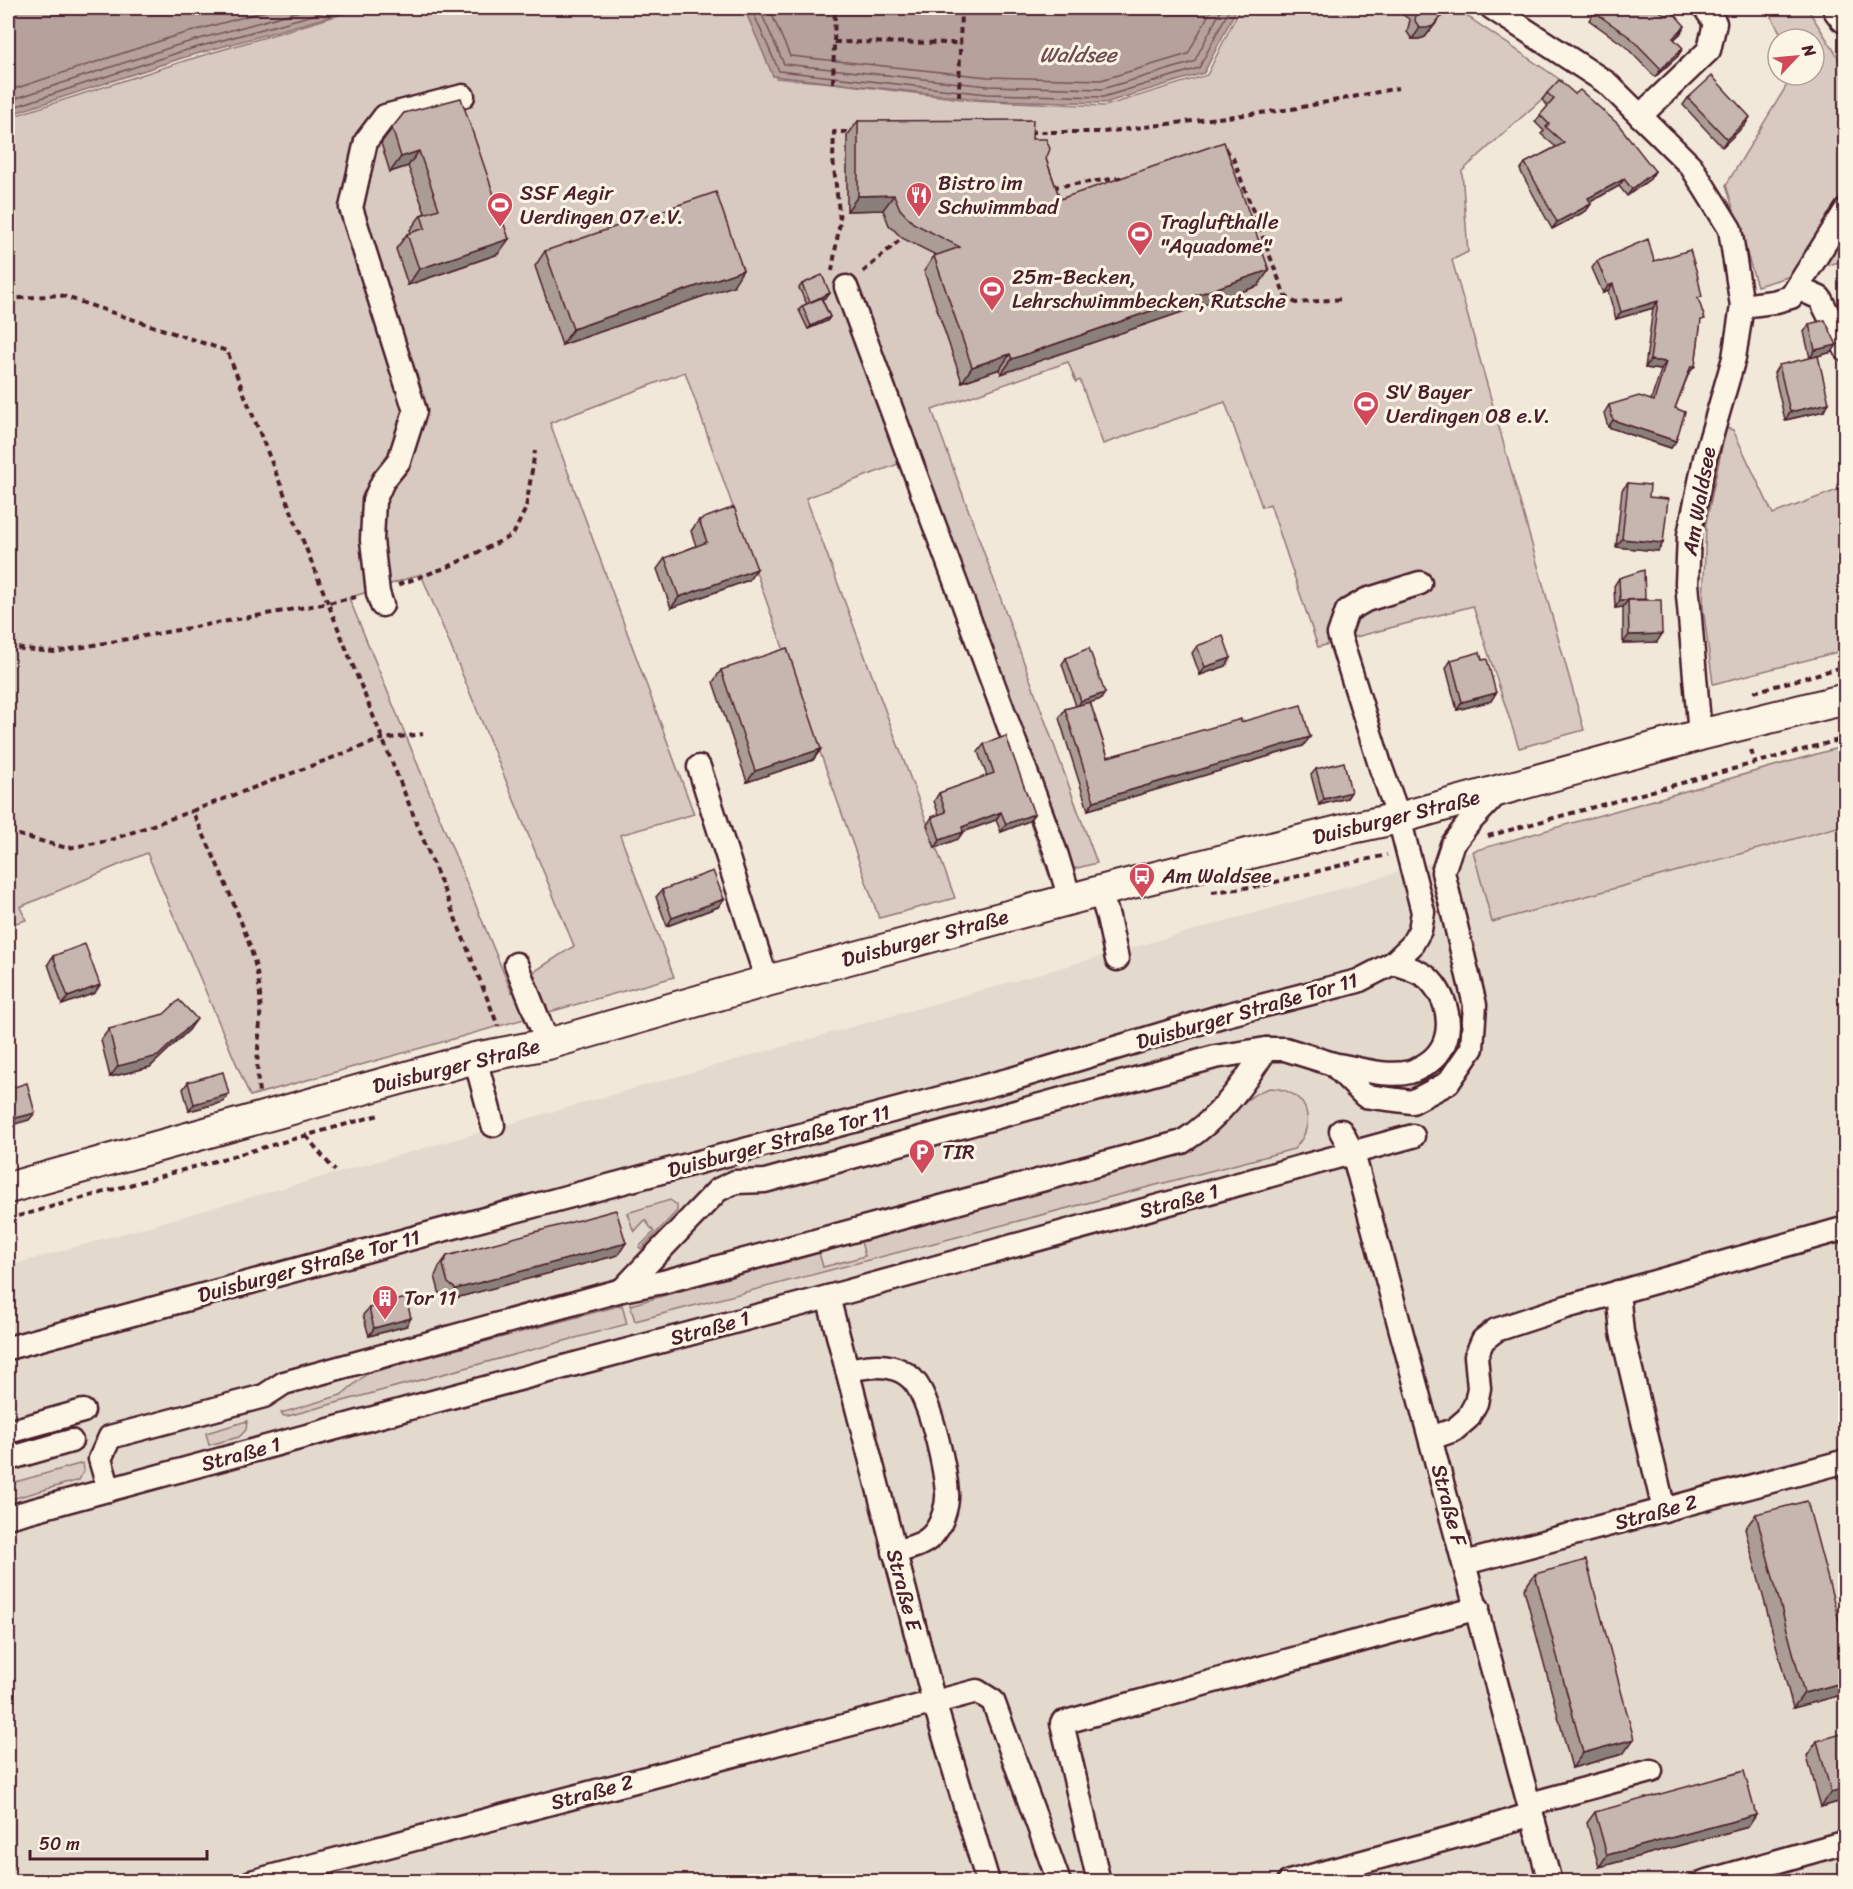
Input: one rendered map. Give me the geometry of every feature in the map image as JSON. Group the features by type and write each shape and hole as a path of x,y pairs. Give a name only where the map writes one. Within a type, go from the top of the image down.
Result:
{"highway":[{"path":"1840,8 1845,16"}],"main road":[{"name":"Duisburger Straße","path":"8,1188 475,1058 548,1044 767,981 1100,891 1347,829 1400,818 1700,735 1845,699"}],"street":[{"name":"Am Waldsee","path":"1492,8 1607,82 1691,166 1730,229 1742,306 1734,358 1705,458 1689,535 1687,583 1700,735"},
{"path":"1640,116 1709,50 1715,23 1705,8"},
{"path":"380,599 372,540 375,501 383,481 399,460 415,411 351,208 366,141 386,116 463,96"},
{"path":"1742,306 1791,297 1845,210"},
{"path":"846,286 1070,899"},
{"path":"1797,288 1820,298 1845,350"},
{"name":"Duisburger Straße Tor 11","path":"8,1348 1012,1079 1222,1016 1358,981 1393,963 1412,946 1420,930 1423,912 1400,818 1381,768 1339,634 1347,611 1366,600 1420,583"},
{"path":"699,767 767,981"},
{"path":"1333,1064 1365,1096 1412,1102 1448,1083 1472,1048 1475,1005 1443,872 1452,846 1468,824 1500,790"},
{"path":"1100,891 1117,959"},
{"path":"622,1290 718,1190 735,1182 765,1181 1215,1057 1266,1049 1285,1049 1333,1064 1390,1074 1411,1072 1433,1060 1446,1041 1449,1018 1443,996 1429,978 1393,963"},
{"path":"516,964 548,1044"},
{"path":"108,1490 100,1459 111,1437 264,1396 284,1383 622,1290 663,1282 1182,1142 1199,1131 1239,1091 1266,1049"},
{"path":"475,1058 493,1125"},
{"name":"Straße F","path":"1341,1131 1353,1153 1466,1563 1550,1881"},
{"name":"Straße 1","path":"8,1517 828,1297 1413,1136"},
{"path":"1431,1438 1454,1430 1468,1418 1476,1403 1479,1388 1476,1356 1483,1340 1496,1330 1566,1306 1845,1228"},
{"path":"1618,1292 1622,1332 1664,1510"},
{"name":"Straße E","path":"828,1297 934,1702 988,1881"},
{"path":"847,1370 870,1365 900,1370 911,1378 919,1389 929,1415 947,1494 945,1506 935,1532 926,1541 894,1552"},
{"path":"8,1432 83,1411"},
{"path":"8,1459 71,1441"},
{"name":"Straße 2","path":"1466,1563 1845,1461"},
{"path":"1099,1881 1062,1723 1478,1608"},
{"name":"Straße 2","path":"251,1881 977,1691 993,1701 1059,1881"},
{"path":"1289,1881 1487,1828 1531,1809 1651,1771"},
{"path":"1704,1881 1845,1842"}],"path":[{"path":"833,83 835,8"},
{"path":"959,97 961,8"},
{"path":"834,42 960,43"},
{"path":"1021,132 1103,132 1292,109 1398,88"},
{"path":"857,132 834,132 833,159 840,220 831,277 846,286 902,238"},
{"path":"1214,149 1225,150 1233,158 1285,296 1296,303 1342,299"},
{"path":"1052,187 1131,176"},
{"path":"8,299 60,295 227,351 382,739 443,883 500,1033"},
{"path":"8,645 22,649 55,652 328,603 380,599 513,535 526,508 535,451"},
{"path":"8,832 67,848 108,841 382,739 423,734"},
{"path":"1452,846 1845,738"},
{"path":"192,811 213,852 246,933 255,964 260,996 256,1071 260,1098"},
{"path":"1201,894 1260,886 1346,864 1407,852"},
{"path":"8,1219 382,1114"},
{"path":"306,1136 335,1171"}],"shaded area":[{"path":"363,8 746,8 776,78 970,100 1105,106 1207,75 1240,8 1455,8 1562,81 1462,171 1468,252 1452,260 1584,730 1519,748 1473,606 1318,647 1270,504 1262,507 1225,402 1103,444 1080,380 1076,382 1068,362 932,410 1097,863 1049,875 901,463 806,498 955,898 879,918 685,372 550,423 694,814 620,835 674,977 250,1096 147,853 20,907 26,920 8,925 8,113 14,116 184,61","holes":["421,574 574,946 523,979 508,981 512,993 349,598"]},
{"path":"1766,8 1807,8 1819,27 1777,27"},
{"path":"1826,38 1845,68 1845,276 1839,262 1757,286 1726,185 1786,87 1826,87"},
{"path":"1726,428 1733,430 1773,514 1845,487 1846,650 1713,684 1703,607 1706,523"},
{"path":"1845,746 1845,825 1492,922 1473,851"},
{"path":"1845,825 1845,1881 8,1882 8,1266 1473,851 1492,922"},
{"path":"1270,1088 1293,1094 1305,1109 1306,1128 1302,1139 1294,1149 635,1321 630,1305 819,1253 823,1267 865,1256 861,1242 1183,1154 1208,1139 1244,1103"},
{"path":"670,1200 677,1205 677,1211 641,1249 639,1247 654,1232 645,1220 634,1232 627,1213"},
{"path":"622,1305 627,1324 288,1416 281,1413 341,1395 368,1373"},
{"path":"247,1421 246,1430 239,1437 209,1445 206,1433"},
{"path":"83,1463 84,1470 79,1480 8,1500 8,1484"}],"water":[{"path":"8,8 360,8 182,58 15,113 8,109"},
{"name":"Waldsee","path":"744,8 1237,8 1204,73 1105,103 987,100 773,76"}],"building":[{"path":"1415,8 1448,8 1433,26 1420,28 1415,21 1417,9"},
{"path":"1598,8 1655,8 1667,16 1672,11 1685,26 1673,38 1683,48 1661,69 1631,38 1594,12"},
{"path":"1712,76 1750,117 1727,139 1688,98"},
{"path":"1559,80 1575,94 1580,90 1618,124 1655,171 1632,189 1624,179 1588,198 1591,204 1557,222 1525,163 1564,143 1546,127 1549,124 1540,115 1554,99 1547,93"},
{"path":"461,98 509,239 419,269 407,234 425,228 421,215 439,209 419,151 401,157 392,128 404,113"},
{"path":"1033,120 1032,139 1046,139 1050,149 1046,159 1060,199 1224,142 1269,270 1012,359 1010,354 972,367 934,256 960,247 913,223 900,209 894,195 858,196 858,121"},
{"path":"716,192 743,270 573,329 545,251"},
{"path":"1648,239 1654,261 1690,250 1702,297 1698,298 1705,319 1701,320 1695,366 1691,366 1675,408 1685,412 1676,441 1613,420 1609,405 1639,396 1654,401 1666,362 1650,360 1658,301 1621,312 1613,284 1608,286 1597,261"},
{"path":"822,275 830,293 810,302 802,284"},
{"path":"821,298 830,317 811,326 802,306"},
{"path":"1825,320 1837,345 1815,350 1809,324"},
{"path":"1818,356 1829,403 1790,412 1779,365"},
{"path":"1628,483 1650,485 1649,497 1668,499 1663,543 1622,539"},
{"path":"734,507 757,569 679,597 665,558 707,542 699,520"},
{"path":"1644,570 1645,599 1620,600 1619,578"},
{"path":"1628,600 1661,600 1662,634 1629,635"},
{"path":"1223,636 1231,658 1205,667 1197,646"},
{"path":"787,648 821,749 755,771 721,670"},
{"path":"1089,648 1105,693 1081,701 1066,658"},
{"path":"1480,652 1482,660 1487,659 1496,693 1462,702 1451,660"},
{"path":"1090,702 1108,757 1241,719 1241,722 1301,705 1310,737 1094,801 1065,709"},
{"path":"1006,736 1034,814 1006,824 1001,812 962,827 963,832 940,840 932,817 946,812 939,793 994,773 984,744"},
{"path":"1344,762 1351,792 1324,799 1316,769"},
{"path":"713,871 724,899 672,918 662,890"},
{"path":"85,944 100,985 68,997 53,956"},
{"path":"179,1000 197,1019 158,1056 118,1066 109,1029 164,1014"},
{"path":"223,1072 229,1094 194,1104 188,1082"},
{"path":"27,1083 35,1113 8,1120 8,1089"},
{"name":"Tor 11","path":"616,1210 626,1243 456,1289 448,1283 443,1265 447,1256"},
{"path":"406,1298 411,1318 374,1328 369,1308"},
{"path":"1807,1501 1845,1643 1845,1682 1804,1693 1756,1514"},
{"path":"1586,1560 1634,1739 1583,1753 1535,1574"},
{"path":"1845,1733 1845,1788 1831,1792 1817,1741"},
{"path":"1744,1771 1756,1815 1607,1855 1595,1812"},
{"path":"1845,1876 1845,1881 1827,1881"}],"place":[{"name":"Bistro im Schwimmbad","path":"919,218"},
{"name":"SSF Aegir Uerdingen 07 e.V.","path":"500,228"},
{"name":"Traglufthalle \"Aquadome\"","path":"1140,257"},
{"name":"25m-Becken, Lehrschwimmbecken, Rutsche","path":"992,312"},
{"name":"SV Bayer Uerdingen 08 e.V.","path":"1366,427"},
{"name":"Am Waldsee","path":"1142,899"},
{"name":"TIR","path":"922,1175"},
{"name":"Tor 11","path":"385,1321"}]}
